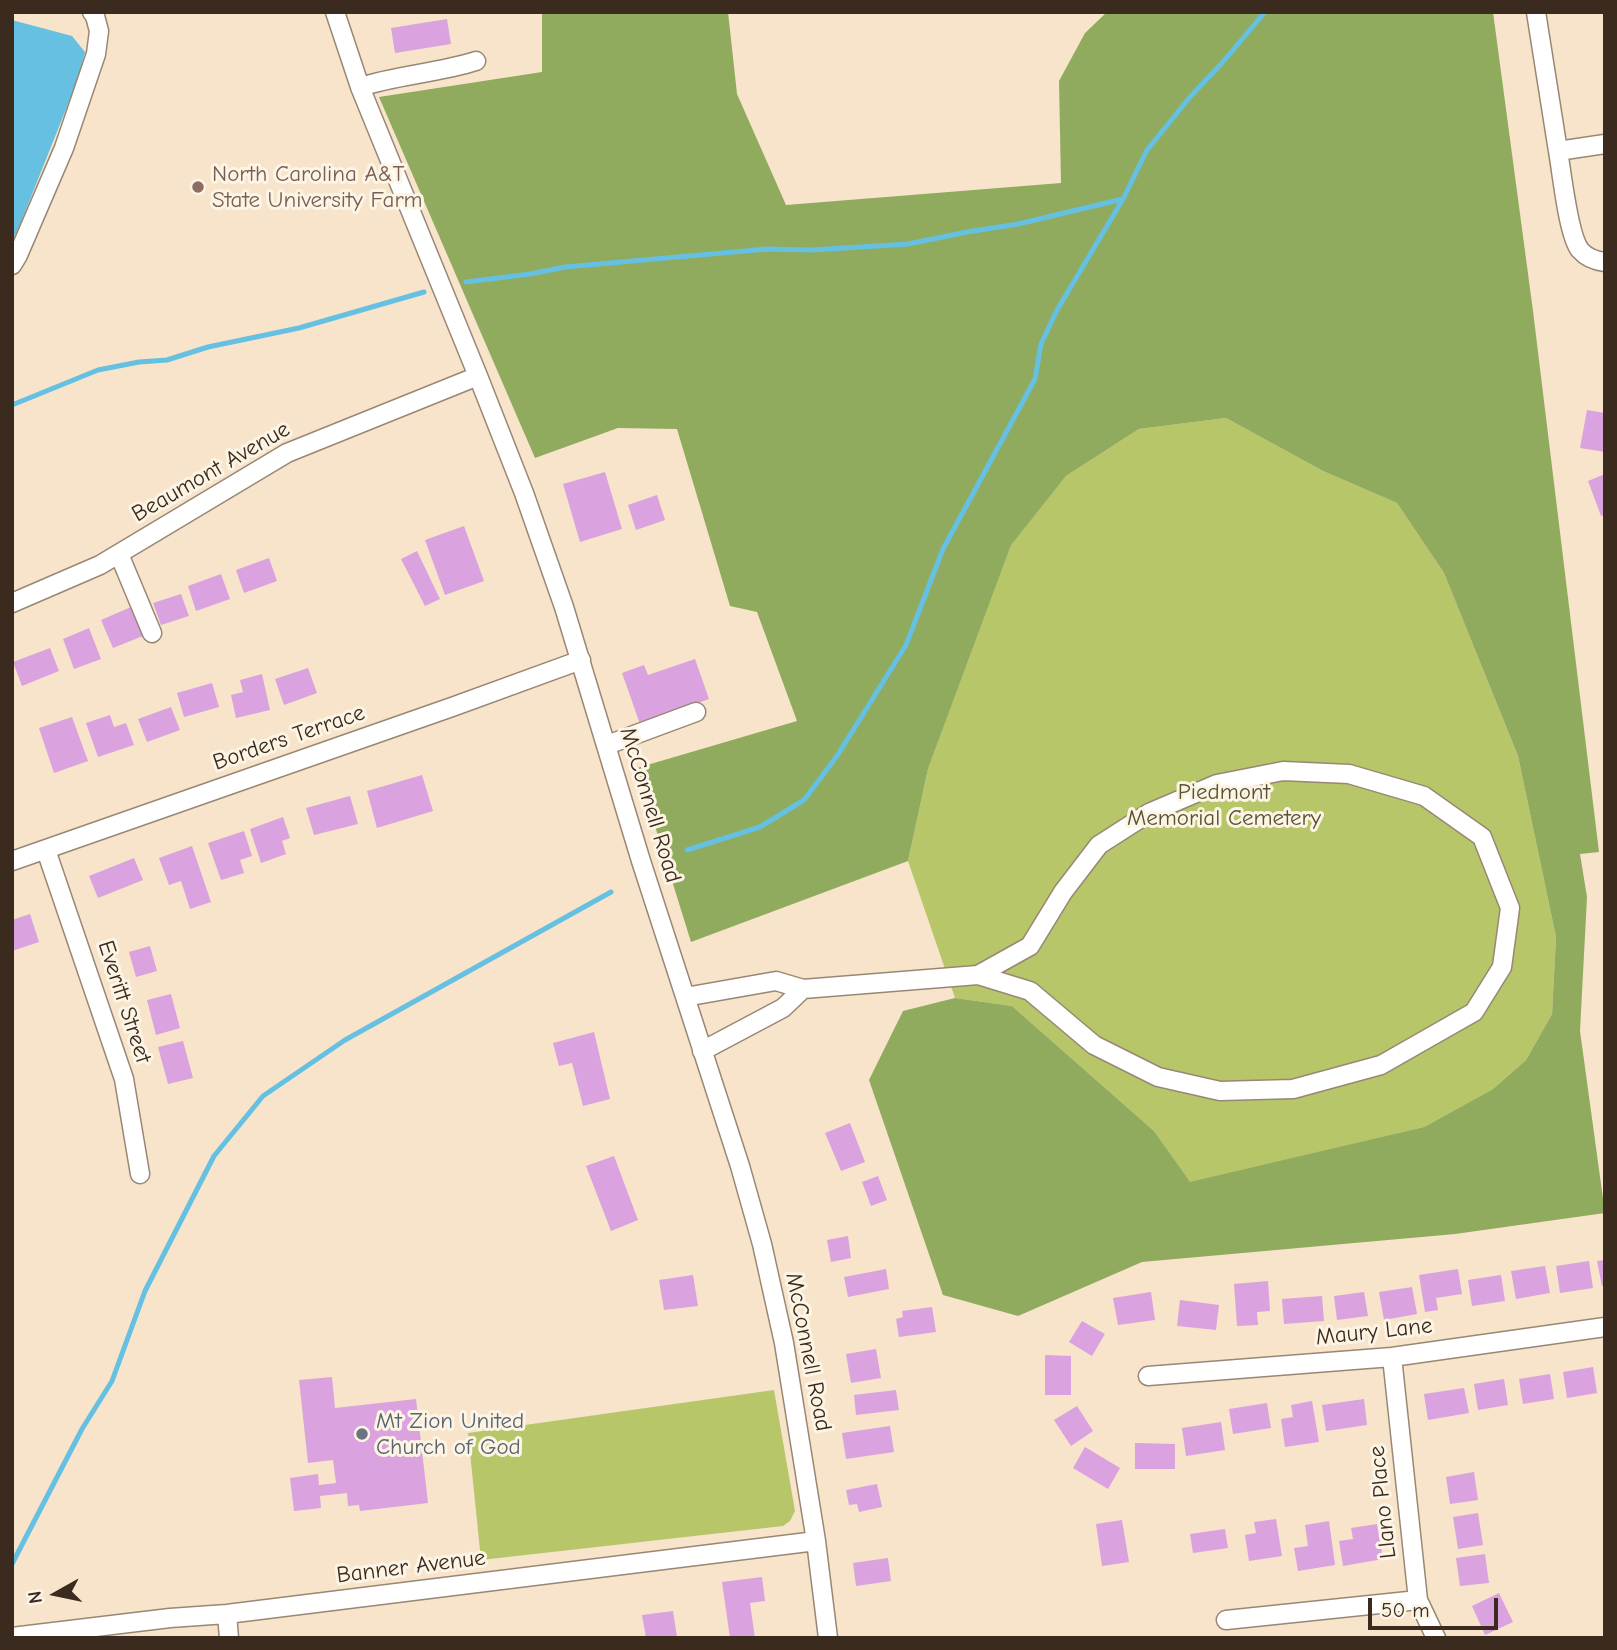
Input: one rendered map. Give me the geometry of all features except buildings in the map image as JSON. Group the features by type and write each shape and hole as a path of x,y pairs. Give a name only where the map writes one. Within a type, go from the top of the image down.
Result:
{"street":[{"path":"12,265 64,148 96,54 99,31 92,12"},
{"name":"McConnell Road","path":"335,12 360,87 524,493 581,660 641,861 740,1166 776,1304 816,1541 828,1638"},
{"path":"1536,12 1571,229 1580,250 1595,261 1605,262"},
{"path":"360,87 385,79 477,61"},
{"path":"1558,151 1605,144"},
{"name":"Beaumont Avenue","path":"12,603 100,565 287,453 478,376"},
{"path":"119,554 152,633"},
{"name":"Borders Terrace","path":"12,861 581,660"},
{"path":"607,745 696,712"},
{"path":"685,997 776,981 803,989 978,975 1030,991 1094,1045 1158,1077 1220,1091 1293,1089 1381,1065 1474,1012 1502,967 1510,908 1482,837 1424,796 1349,774 1283,771 1217,784 1149,813 1099,845 1063,892 1030,946 978,975"},
{"name":"Everitt Street","path":"46,849 124,1079 140,1174"},
{"path":"702,1051 783,1008 803,989"},
{"name":"Maury Lane","path":"1148,1376 1392,1357 1605,1327"},
{"name":"Llano Place","path":"1392,1357 1418,1600 1436,1638"},
{"name":"Banner Avenue","path":"12,1637 227,1614 816,1541"},
{"path":"1226,1620 1418,1600"},
{"path":"227,1614 229,1638"}],"green space":[{"path":"542,12 728,12 737,94 786,205 1061,183 1059,81 1085,33 1107,12 1493,12 1533,311 1599,852 1580,854 1587,897 1580,1031 1605,1213 1455,1234 1142,1262 1018,1316 943,1295 869,1080 903,1011 955,998 1012,1006 1154,1131 1190,1182 1424,1127 1493,1089 1526,1060 1552,1014 1556,937 1518,756 1444,573 1397,503 1323,471 1226,418 1139,429 1066,476 1011,545 928,769 908,861 691,942 637,768 797,721 757,612 730,606 677,429 618,428 535,458 379,97 542,72"},
{"name":"Piedmont Memorial Cemetery","path":"1226,418 1323,471 1397,503 1444,573 1518,756 1556,937 1552,1014 1526,1060 1493,1089 1424,1127 1190,1183 1154,1131 1012,1006 955,998 908,861 928,769 1011,544 1066,476 1139,429"},
{"path":"774,1390 795,1511 790,1521 783,1526 481,1560 468,1433"}],"water":[{"path":"12,20 72,36 85,52 78,79 12,241"}],"waterway":[{"path":"687,850 760,827 804,800 837,756 906,645 943,549 1035,379 1041,344 1057,310 1123,199 1147,150 1265,12"},
{"path":"466,282 565,267 767,249 812,250 908,244 1018,224 1123,199"},
{"path":"12,405 98,370 167,360 208,347 299,328 424,292"},
{"path":"12,1564 82,1429 112,1381 145,1291 214,1156 263,1096 345,1040 611,892"}],"place":[{"name":"North Carolina A&T State University Farm","path":"198,187"},
{"name":"Mt Zion United Church of God","path":"362,1434"}]}
